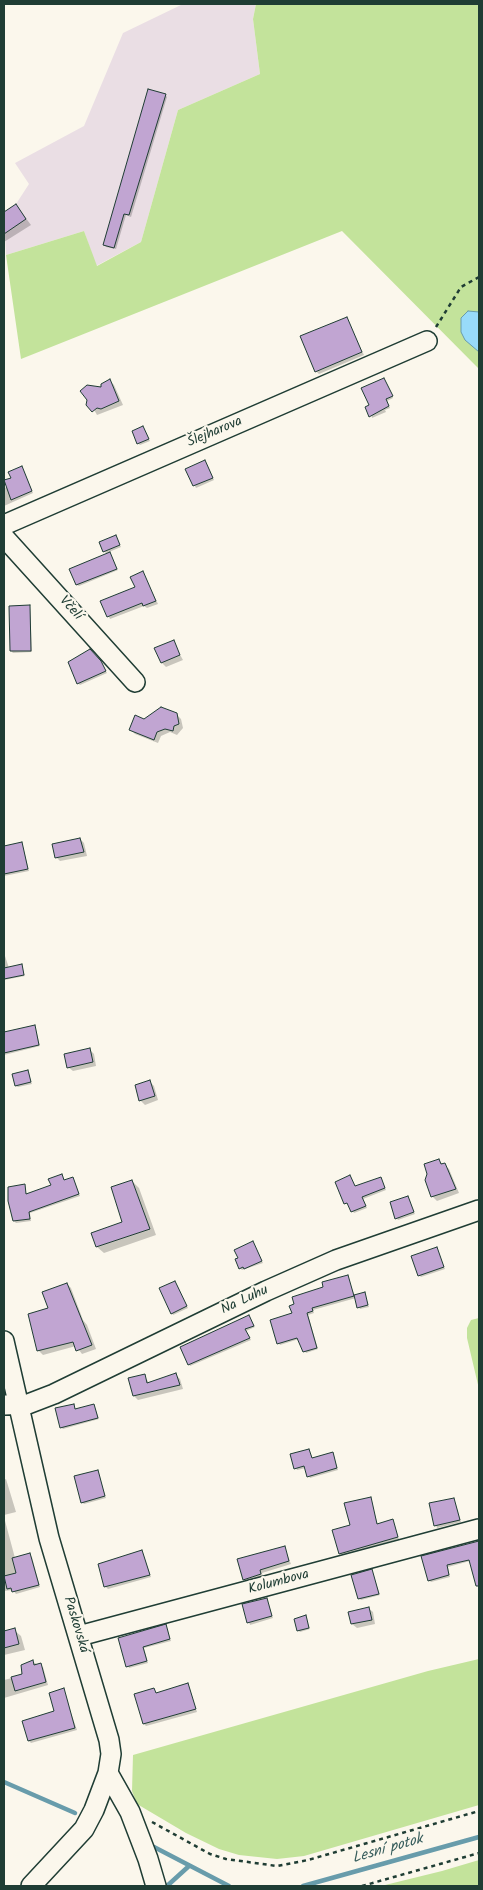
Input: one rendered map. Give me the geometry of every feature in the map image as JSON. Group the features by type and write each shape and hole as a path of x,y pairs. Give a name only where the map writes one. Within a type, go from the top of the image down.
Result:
{"street":[{"name":"Šlejharova","path":"4,524 427,341"},
{"name":"Včelí","path":"4,537 135,682"},
{"name":"Na Luhu","path":"10,1405 28,1404 54,1394 231,1308 336,1260 479,1210"},
{"name":"Paskovská","path":"4,1341 10,1405 109,1740 111,1754 108,1773 94,1810 84,1829 31,1886"},
{"name":"Kolumbova","path":"78,1636 479,1529"},
{"path":"108,1773 130,1812 156,1886"}],"path":[{"path":"427,341 460,287 479,277"},
{"path":"130,1812 159,1825 210,1854 226,1859 276,1866 308,1860 479,1811"},
{"path":"362,1886 479,1853"}],"shaded area":[{"path":"183,4 256,4 253,19 260,74 178,110 141,242 96,266 84,231 6,255 4,212 16,204 29,184 15,163 84,126 123,33"}],"green space":[{"path":"256,4 479,4 479,369 342,231 21,359 6,255 84,231 97,266 141,242 178,110 260,74 253,19"},
{"path":"479,1318 479,1389 467,1338 467,1328 471,1320"},
{"path":"479,1659 479,1805 304,1856 277,1859 239,1855 219,1849 186,1833 137,1804 132,1791 133,1755 428,1671"},
{"path":"479,1860 479,1886 381,1886 442,1871"}],"water":[{"path":"468,311 479,312 479,352 465,340 461,332 461,318"}],"building":[{"path":"148,89 166,94 129,215 124,214 114,248 103,245"},
{"path":"16,204 26,219 4,234 4,212"},
{"path":"347,317 362,352 315,372 300,336"},
{"path":"384,378 393,396 386,399 389,406 369,417 365,407 369,405 361,388"},
{"path":"110,379 119,401 101,409 97,408 92,412 86,405 87,400 80,391 87,385 101,387 101,384"},
{"path":"143,426 149,439 137,444 132,431"},
{"path":"205,460 213,478 193,486 185,469"},
{"path":"22,466 32,491 11,500 4,480 11,478 8,472"},
{"path":"116,535 120,545 103,552 99,542"},
{"path":"110,552 117,569 76,585 69,569"},
{"path":"143,571 156,601 143,606 142,603 107,617 100,601 135,587 130,577"},
{"path":"30,605 31,651 10,651 9,606"},
{"path":"174,640 180,655 161,663 154,648"},
{"path":"90,649 101,661 106,671 77,684 68,662"},
{"path":"161,707 177,713 179,724 174,726 173,731 165,729 157,732 154,740 129,730 135,715 144,719"},
{"path":"80,838 84,852 55,858 52,844"},
{"path":"22,842 28,869 4,874 4,846"},
{"path":"22,964 24,975 4,979 4,968"},
{"path":"35,1025 39,1045 4,1053 4,1032"},
{"path":"90,1048 93,1062 67,1068 64,1054"},
{"path":"28,1070 31,1082 15,1086 12,1074"},
{"path":"150,1080 155,1096 139,1101 135,1085"},
{"path":"439,1159 441,1164 445,1163 456,1189 431,1197 425,1180 427,1174 424,1164"},
{"path":"62,1174 64,1180 73,1177 79,1194 29,1212 30,1219 13,1221 8,1201 8,1187 25,1184 26,1194 51,1185 48,1179"},
{"path":"350,1175 355,1186 381,1177 385,1188 362,1197 366,1206 351,1212 347,1203 344,1204 335,1182"},
{"path":"132,1180 150,1229 96,1247 91,1233 122,1222 111,1187"},
{"path":"408,1196 414,1212 395,1219 390,1202"},
{"path":"253,1241 262,1261 244,1269 243,1267 239,1269 235,1259 238,1258 234,1250"},
{"path":"437,1247 444,1267 418,1276 411,1256"},
{"path":"348,1275 354,1296 312,1308 313,1311 307,1313 317,1348 303,1352 297,1338 277,1344 270,1320 292,1313 289,1306 294,1304 292,1297 323,1287 322,1282"},
{"path":"175,1281 187,1306 171,1314 159,1288"},
{"path":"67,1283 92,1345 76,1351 73,1342 37,1351 28,1314 48,1308 42,1292"},
{"path":"365,1292 368,1305 357,1308 354,1295"},
{"path":"249,1315 254,1326 245,1329 250,1338 188,1365 180,1347"},
{"path":"176,1373 180,1385 133,1396 128,1378 145,1374 147,1383"},
{"path":"74,1404 75,1409 94,1404 98,1418 60,1428 55,1408"},
{"path":"309,1449 312,1458 333,1452 337,1468 307,1477 304,1466 294,1469 290,1454"},
{"path":"98,1470 105,1496 81,1503 74,1476"},
{"path":"371,1497 377,1524 393,1519 398,1537 339,1554 332,1530 350,1525 344,1503"},
{"path":"454,1498 460,1520 434,1526 429,1503"},
{"path":"479,1541 479,1586 476,1586 469,1560 447,1565 449,1575 428,1581 421,1556"},
{"path":"285,1546 289,1561 260,1570 261,1574 243,1580 237,1559"},
{"path":"142,1550 150,1575 104,1587 98,1564"},
{"path":"30,1553 39,1585 12,1592 11,1588 7,1589 4,1576 16,1573 12,1558"},
{"path":"372,1569 379,1594 358,1599 351,1575"},
{"path":"267,1598 272,1616 247,1623 242,1604"},
{"path":"369,1607 372,1620 351,1624 348,1612"},
{"path":"306,1615 309,1628 297,1631 294,1619"},
{"path":"166,1624 170,1639 143,1647 147,1661 126,1667 118,1638"},
{"path":"15,1628 19,1644 4,1648 4,1631"},
{"path":"33,1660 34,1665 41,1663 46,1682 15,1691 11,1677 22,1674 21,1665"},
{"path":"188,1683 196,1709 143,1724 134,1694 154,1688 156,1693"},
{"path":"64,1688 75,1728 28,1741 22,1721 54,1711 49,1693"}],"waterway":[{"name":"Lesní potok","path":"4,1782 75,1813"},
{"name":"Lesní potok","path":"303,1886 479,1837"},
{"name":"Lesní potok","path":"154,1847 229,1886"},
{"path":"167,1886 189,1866"}]}
